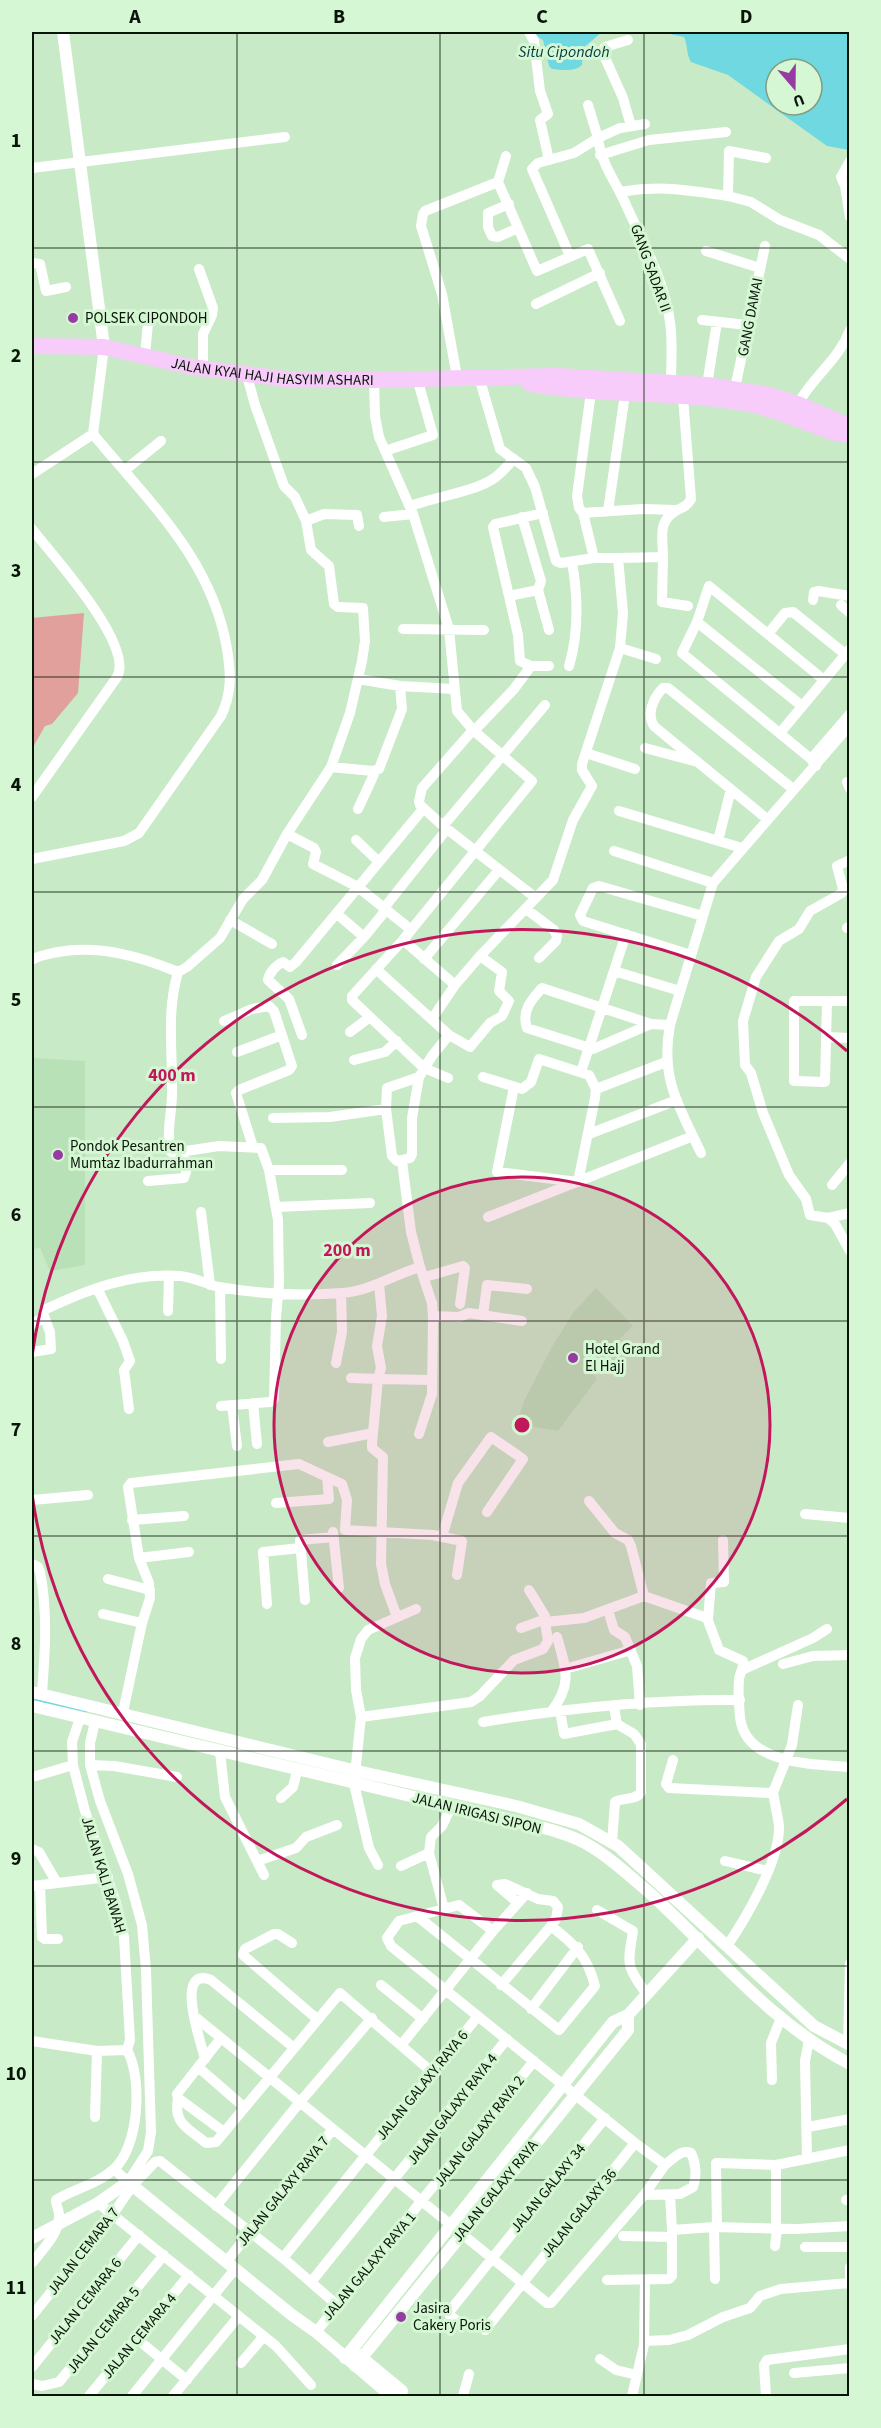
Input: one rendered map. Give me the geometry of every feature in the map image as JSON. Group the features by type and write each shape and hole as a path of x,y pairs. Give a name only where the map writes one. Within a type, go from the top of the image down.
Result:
{"main road":[{"name":"JALAN KYAI HAJI HASYIM ASHARI","path":"32,346 104,347 204,369 285,379 374,380 557,376 707,385 735,388 798,404 849,426"},
{"name":"JALAN KYAI HAJI HASYIM ASHARI","path":"514,378 541,386 591,392 683,397 749,404 836,433 849,435"}],"street":[{"path":"32,859 133,838 144,828 221,716 228,701 231,686 225,636 210,591 164,517 93,434 104,347 63,32"},
{"path":"529,32 534,41 540,92 548,115 540,120 549,160"},
{"path":"628,40 605,46 602,51 623,98 631,126"},
{"path":"588,105 598,138 600,155 649,140 726,132"},
{"path":"570,256 532,169 538,163 574,153 598,138 631,126 645,124"},
{"path":"32,168 285,137"},
{"path":"728,196 729,152 766,158"},
{"name":"GANG SADAR II","path":"600,155 620,192 648,254 668,310 671,333 671,382"},
{"path":"506,156 498,182 538,271 588,249 620,321"},
{"path":"849,161 842,177 849,217"},
{"path":"457,377 442,294 421,226 421,219 425,212 498,182"},
{"path":"620,192 648,187 671,188 728,196 751,202 780,220 819,235 849,259"},
{"path":"509,204 488,213 488,227 492,236 498,237 518,228"},
{"name":"GANG DAMAI","path":"735,388 765,246"},
{"path":"706,251 759,268"},
{"path":"32,263 40,264 46,291 66,287"},
{"path":"199,269 213,308 203,334 204,369"},
{"path":"536,304 600,273"},
{"path":"702,320 747,326"},
{"name":"GANG DAMAI","path":"707,385 717,322"},
{"path":"145,355 148,323"},
{"path":"798,404 806,391 841,351 849,330"},
{"path":"237,1446 227,1406 270,1402 274,1399 276,1318 279,1293 276,1207 269,1170 261,1148 219,1146 173,1153 169,1147 172,1095 169,1024 173,988 178,972 220,939 243,899 262,880 287,834 331,767 350,713 365,641 363,608 335,606 329,566 310,550 306,521 295,497 284,486 255,405 247,375"},
{"path":"479,377 498,445 503,452 526,468 535,487 556,561 559,563 594,558 663,557"},
{"path":"385,451 433,435 417,378"},
{"path":"374,380 375,416 385,451 412,510 449,629 457,711 473,730 501,756 531,778 532,783 410,928 403,940 351,998 397,1041 422,1072"},
{"path":"591,392 577,502 583,513 594,558"},
{"path":"608,511 625,394"},
{"path":"683,397 692,499 664,521 662,602 688,606"},
{"path":"32,474 93,434"},
{"path":"125,470 161,441"},
{"path":"384,517 412,510 430,498 486,483 495,478 514,459"},
{"path":"583,513 678,510"},
{"path":"543,513 495,524 494,527 518,635 520,660 531,666 549,666"},
{"path":"306,521 324,514 357,515 359,526"},
{"path":"522,518 541,581 538,590 549,630"},
{"path":"32,529 93,607 117,648 121,664 117,677 32,798"},
{"path":"432,1019 455,985 480,956 553,880 573,820 592,786 582,770 620,648 623,613 618,558"},
{"path":"570,666 577,607 572,562"},
{"path":"814,762 682,653 697,622 709,586 824,680"},
{"path":"509,596 538,590"},
{"path":"813,600 814,592 818,591 849,596"},
{"path":"768,634 785,613 793,612 847,651 780,733"},
{"path":"697,622 802,706"},
{"path":"403,629 484,630"},
{"path":"620,648 656,659"},
{"path":"531,666 531,669 501,704 473,730 422,788 419,801 423,809 536,898"},
{"path":"358,679 400,686 454,689"},
{"path":"358,809 382,761 402,709 400,686"},
{"path":"767,819 650,721 650,713 663,687 668,688 793,789"},
{"path":"337,965 364,937 445,827 545,705"},
{"path":"701,1153 676,1100 666,1062 670,1025 713,883 793,789 849,714"},
{"path":"814,762 849,725"},
{"path":"645,748 698,762"},
{"path":"586,753 635,769"},
{"path":"331,767 376,770"},
{"path":"718,840 731,789"},
{"path":"303,1035 289,999 272,985 268,976 280,963 283,962 290,967 293,965 423,809"},
{"path":"619,811 742,848"},
{"path":"287,834 316,850 313,864 358,888 410,928"},
{"path":"356,840 379,862"},
{"path":"614,850 713,883"},
{"path":"846,894 837,866 849,860"},
{"path":"424,959 499,870"},
{"path":"691,955 583,921 580,915 593,888 599,886 703,916"},
{"path":"846,894 842,892 810,911 799,929 779,941 756,978 743,1021 745,1065 751,1073 763,1113 789,1175 806,1199 810,1215 828,1218 849,1213"},
{"path":"526,909 554,930 558,936 539,958"},
{"path":"337,914 364,937"},
{"path":"230,920 272,944"},
{"path":"581,1072 626,934"},
{"path":"403,940 455,985"},
{"path":"32,960 44,954 70,950 100,950 128,954 178,972"},
{"path":"376,969 450,1035 470,1047 490,1023 502,1016 509,1001 499,991 502,972 480,956"},
{"path":"614,971 680,991"},
{"path":"651,1024 593,1049 527,1028 525,1023 529,1002 542,988 651,1024 670,1025"},
{"path":"826,1001 825,1082 794,1081 792,1037 794,1001 826,1001 849,1001"},
{"path":"224,1022 252,1009 269,1006 274,1011 291,1068 239,1089 236,1093 254,1147"},
{"path":"350,1032 370,1017"},
{"path":"237,1052 282,1035"},
{"path":"448,1078 422,1072 388,1087 386,1109 392,1156 397,1161 410,1158 412,1154 412,1118 422,1072 450,1035"},
{"path":"826,1037 849,1038"},
{"path":"354,1060 385,1052 397,1041"},
{"path":"483,1077 522,1089 527,1087 539,1059 589,1075 596,1089 578,1182"},
{"path":"596,1089 666,1062"},
{"path":"514,1087 497,1172 578,1182"},
{"path":"589,1134 676,1100"},
{"path":"273,1118 330,1117 386,1109"},
{"path":"488,1217 693,1136"},
{"path":"148,1181 185,1177 183,1151"},
{"path":"402,1161 408,1209 434,1316 430,1403 419,1434"},
{"path":"832,1185 849,1163"},
{"path":"269,1170 342,1170"},
{"path":"276,1207 370,1203"},
{"path":"201,1212 215,1286 221,1359"},
{"path":"828,1218 838,1228 849,1251"},
{"path":"32,1352 51,1349 50,1332 44,1310 62,1300 75,1298 96,1288 134,1277 181,1276 215,1286 279,1293 341,1293 360,1291 422,1272 463,1266 465,1274 460,1304"},
{"path":"168,1311 169,1276"},
{"path":"379,1284 382,1316 376,1346 381,1372 378,1379 372,1448 383,1457 382,1575 397,1617"},
{"path":"483,1315 487,1285 527,1289"},
{"path":"96,1288 123,1341 130,1361 124,1370 129,1409"},
{"path":"336,1363 342,1332 341,1293"},
{"path":"434,1316 459,1317 470,1313 522,1321"},
{"path":"32,1324 44,1316"},
{"path":"351,1378 432,1380"},
{"path":"253,1403 257,1444"},
{"path":"328,1442 373,1433"},
{"path":"442,1537 458,1483 490,1437 523,1459 487,1512"},
{"path":"123,1712 142,1623 150,1598 150,1590 139,1558 128,1487 136,1482 317,1461"},
{"path":"299,1464 337,1481 345,1489 345,1530"},
{"path":"276,1503 329,1498 327,1477"},
{"path":"32,1500 88,1495"},
{"path":"589,1501 615,1533 628,1540 644,1596"},
{"path":"805,1514 849,1518"},
{"path":"132,1520 184,1516"},
{"path":"339,1588 333,1532 345,1530 442,1537 462,1541 457,1575"},
{"path":"305,1600 300,1540 334,1537"},
{"path":"723,1540 724,1582 711,1583 708,1619 719,1650 741,1660 744,1664 739,1678 741,1722 749,1742 785,1760 849,1767"},
{"path":"267,1604 263,1552 300,1548"},
{"path":"139,1558 189,1552"},
{"path":"32,1564 40,1572 46,1645 37,1693"},
{"path":"108,1579 150,1590"},
{"path":"362,1717 471,1702 480,1696 514,1660 543,1649 548,1641 545,1621 530,1590"},
{"path":"521,1628 545,1621 584,1618 644,1596 681,1607 708,1619"},
{"path":"378,1865 369,1848 355,1778 362,1717 354,1666 361,1639 368,1630 416,1609"},
{"path":"608,1610 614,1630 625,1637 637,1666 640,1705"},
{"path":"103,1614 142,1623"},
{"path":"742,1670 828,1629"},
{"path":"557,1637 565,1669 566,1688 555,1711 564,1734 617,1724 634,1734 641,1744 641,1792 639,1796 619,1799 615,1802 601,1842"},
{"path":"565,1669 631,1650"},
{"path":"783,1664 804,1657 849,1655"},
{"name":"JALAN IRIGASI SIPON","path":"37,1693 123,1712 451,1807 601,1842 616,1864 698,1938 771,1999 849,2045"},
{"path":"483,1722 555,1711 700,1700 740,1701"},
{"path":"727,1946 743,1924 768,1871 778,1840 780,1830 773,1791 792,1745 798,1705"},
{"name":"JALAN IRIGASI SIPON","path":"32,1706 297,1771 355,1778 554,1816 579,1824 666,1889 727,1946 771,1999 781,2018 809,2040 849,2064"},
{"path":"614,1707 617,1724"},
{"name":"JALAN KALI BAWAH","path":"80,1718 72,1742 73,1765 124,1937 130,2040 127,2050 134,2067 136,2126 124,2178"},
{"path":"32,2238 57,2214 98,2203 148,2151 151,2132 142,1925 128,1874 100,1802 90,1765 90,1743 95,1722"},
{"path":"220,1752 225,1797 264,1875"},
{"path":"673,1760 666,1784 669,1788 750,1793 773,1791"},
{"path":"36,1776 73,1765"},
{"path":"90,1765 114,1766 177,1777"},
{"path":"281,1798 293,1787 297,1771"},
{"path":"444,1909 429,1853 431,1838 440,1830 451,1807"},
{"path":"257,1861 296,1848 306,1837 338,1825"},
{"path":"32,1849 39,1852 57,1883"},
{"path":"401,1866 429,1853"},
{"path":"725,1860 768,1871"},
{"path":"58,1939 42,1937 36,1885 108,1878"},
{"path":"501,1985 554,1922 558,1907 556,1903 538,1899 505,1884 497,1885 518,1904"},
{"path":"402,2044 493,1931 527,1893"},
{"path":"493,1931 460,1906 397,1923 388,1935 388,1941 635,2144 665,2165"},
{"path":"597,1910 633,1931 628,1957 632,1972 646,1993"},
{"path":"417,1916 560,2030 594,1989 591,1972 578,1947 554,1922"},
{"path":"292,1943 279,1934 274,1934 245,1949 243,1955 317,2019"},
{"name":"JALAN GALAXY RAYA","path":"354,2358 451,2224 613,2022 628,2015 698,1938"},
{"path":"531,2009 578,1947"},
{"path":"849,1963 849,2045"},
{"path":"244,2107 202,2063 190,1991 198,1980 206,1978 293,2047"},
{"path":"381,1985 423,2019"},
{"path":"221,2038 179,2090 176,2112 178,2119 206,2143 216,2142 340,1993 372,2018 433,2073"},
{"name":"JALAN GALAXY RAYA","path":"354,2358 462,2233 628,2030 628,2015"},
{"path":"194,2016 547,2303 554,2301 644,2195 665,2165 679,2154 686,2151 691,2153 695,2164 696,2180 693,2187 687,2192 670,2195 644,2195"},
{"name":"JALAN GALAXY RAYA 6","path":"283,2258 478,2016"},
{"path":"216,2205 372,2018"},
{"path":"772,2080 771,2043 781,2018"},
{"name":"JALAN GALAXY RAYA 4","path":"311,2282 507,2039"},
{"path":"807,2159 805,2061 809,2040"},
{"path":"32,2041 98,2051 127,2050"},
{"path":"95,2117 98,2051"},
{"name":"JALAN GALAXY RAYA 2","path":"423,2201 534,2061"},
{"path":"178,2098 224,2132"},
{"name":"JALAN GALAXY 34","path":"459,2322 450,2316 449,2312 605,2118"},
{"path":"808,2127 849,2119"},
{"name":"JALAN GALAXY RAYA 7","path":"132,2397 213,2296 231,2262 250,2234 333,2129"},
{"name":"JALAN GALAXY 36","path":"485,2330 635,2144"},
{"path":"715,2279 716,2163 776,2165 849,2150"},
{"path":"32,2263 50,2239 57,2214 58,2199 124,2178 160,2161 283,2258 337,2305"},
{"path":"775,2246 776,2165"},
{"path":"124,2178 333,2346 354,2358 400,2395"},
{"name":"JALAN CEMARA 7","path":"32,2316 113,2214 124,2178"},
{"path":"607,2280 666,2280 672,2276 670,2195"},
{"name":"JALAN GALAXY RAYA 1","path":"316,2332 423,2201"},
{"path":"98,2203 264,2336 294,2364 311,2385"},
{"path":"623,2236 672,2234 715,2228 777,2229 849,2226"},
{"path":"818,2227 818,2246"},
{"name":"JALAN CEMARA 6","path":"32,2367 139,2235"},
{"path":"805,2247 849,2247"},
{"name":"JALAN CEMARA 5","path":"32,2384 42,2386 59,2382 164,2255"},
{"path":"644,2341 669,2340 688,2335 723,2317 750,2308 760,2296 781,2289 849,2284 849,2267"},
{"name":"JALAN CEMARA 4","path":"89,2397 189,2275"},
{"path":"632,2397 644,2341 645,2280"},
{"path":"173,2397 239,2316"},
{"path":"241,2363 264,2336"},
{"path":"137,2340 187,2380"},
{"path":"766,2397 764,2366 767,2360 849,2349"},
{"path":"600,2359 616,2370 637,2375"},
{"path":"794,2373 849,2368"},
{"path":"463,2397 468,2374"}],"shaded area":[{"path":"84,613 78,693 52,724 45,726 32,749 32,618"},
{"name":"Pondok Pesantren Mumtaz Ibadurrahman","path":"32,1058 85,1061 85,1265 50,1271 40,1248 32,1249"},
{"name":"Hotel Grand El Hajj","path":"596,1288 633,1326 588,1369 597,1379 558,1431 516,1424 525,1399 552,1347 573,1313"}],"water":[{"name":"Situ Cipondoh","path":"531,32 602,32 583,48 582,65 576,69 564,70 552,69 549,66 543,40"},
{"path":"661,32 849,32 849,150 827,146 787,117 824,117 824,57 764,57 764,101 728,75 691,62 684,37"}],"waterway":[{"path":"32,1699 86,1711"}],"place":[{"name":"POLSEK CIPONDOH","path":"73,318"},
{"name":"Pondok Pesantren Mumtaz Ibadurrahman","path":"58,1155"},
{"name":"Hotel Grand El Hajj","path":"573,1358"},
{"name":"Jasira Cakery Poris","path":"401,2317"}]}
